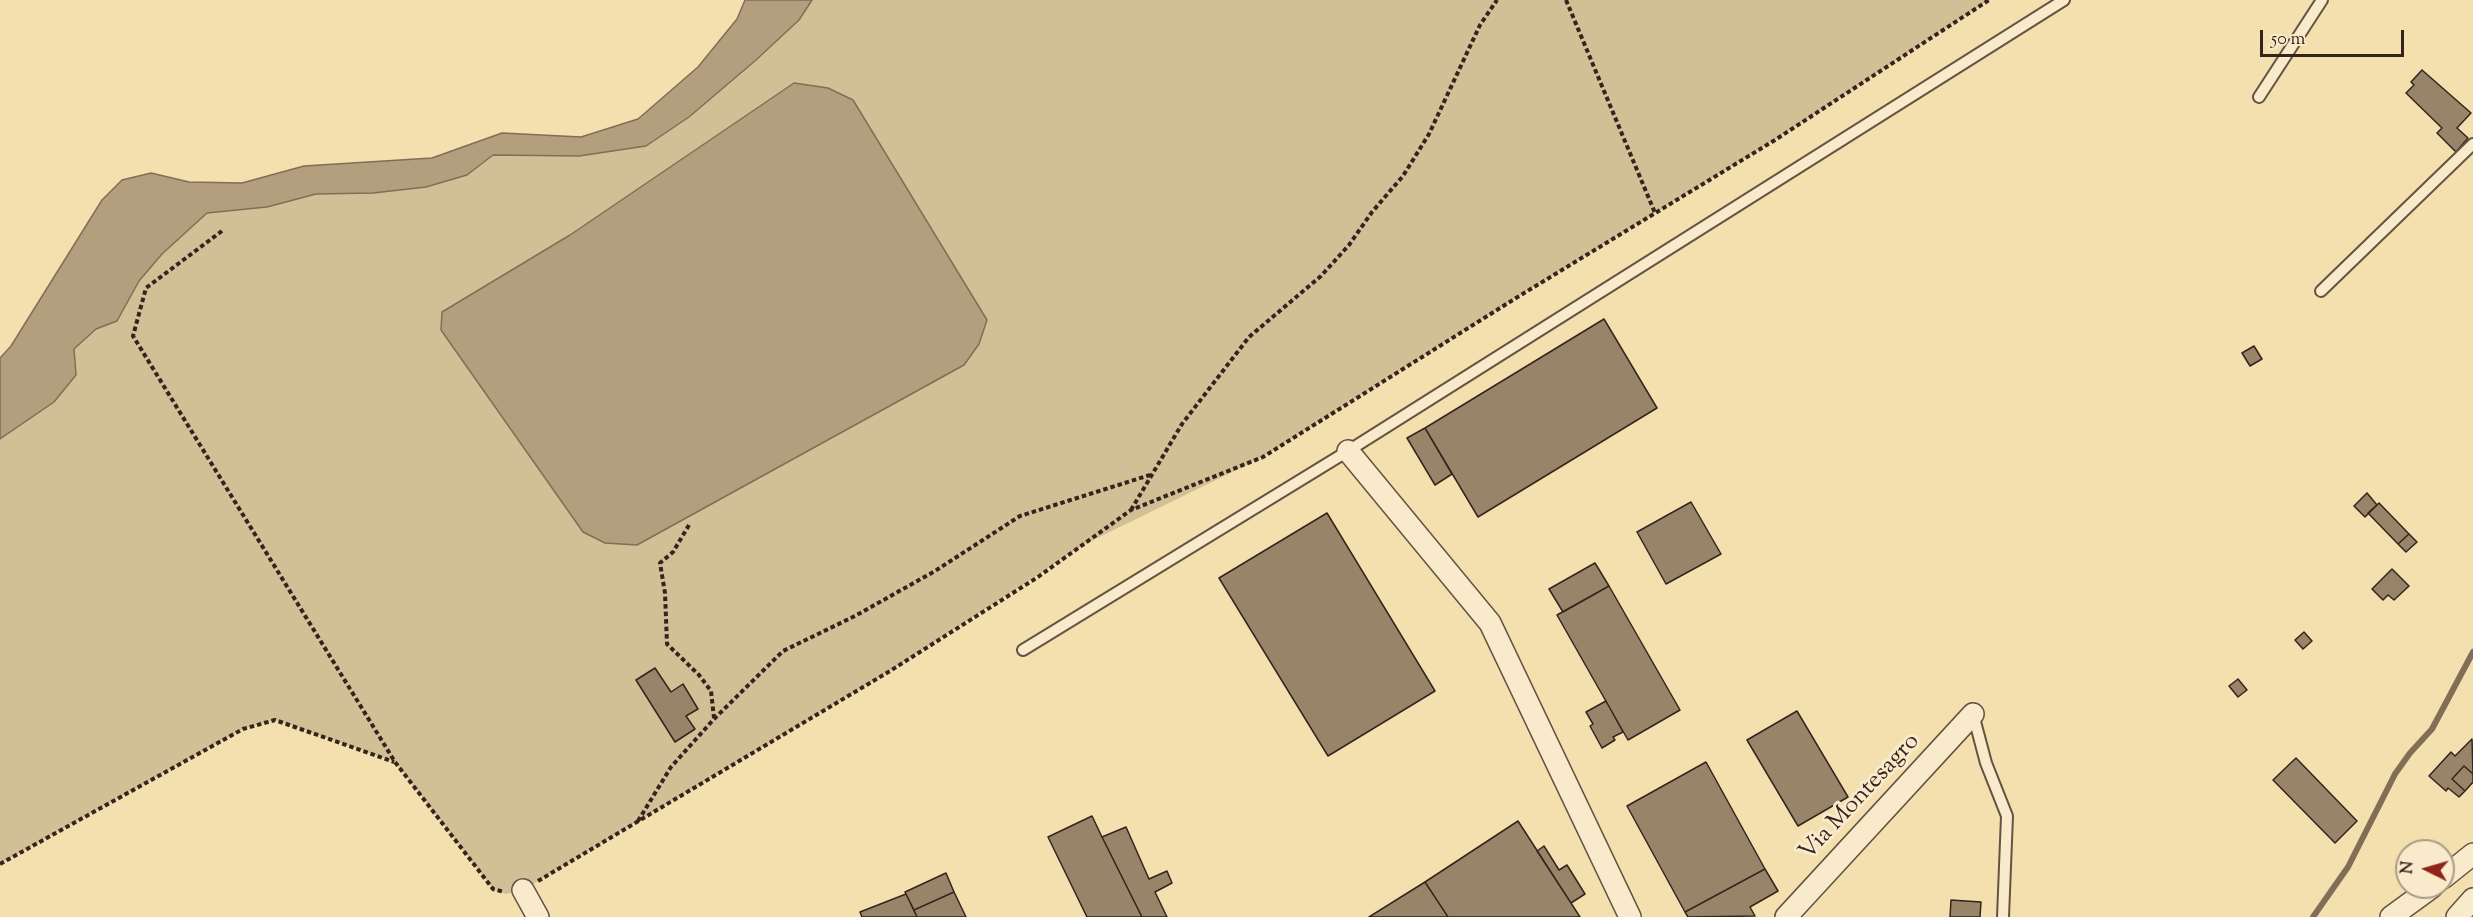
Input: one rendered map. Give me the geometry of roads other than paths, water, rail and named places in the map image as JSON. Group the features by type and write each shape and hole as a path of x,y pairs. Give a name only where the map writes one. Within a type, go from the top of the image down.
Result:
{"street":[{"path":"1348,451 1490,623 1630,917"},
{"name":"Via Montesagro","path":"1786,917 1973,714"},
{"path":"2455,868 2473,854"},
{"path":"523,890 538,917"},
{"path":"2391,917 2416,899"},
{"path":"2457,917 2473,899"}],"lane":[{"path":"1023,650 1348,451 2064,0"},
{"path":"2259,97 2322,0"},
{"path":"2321,291 2473,144"},
{"path":"1973,714 1986,763 2007,816 2003,917"}],"waterway":[{"path":"2313,917 2348,867 2395,774 2432,729 2473,652"}]}
